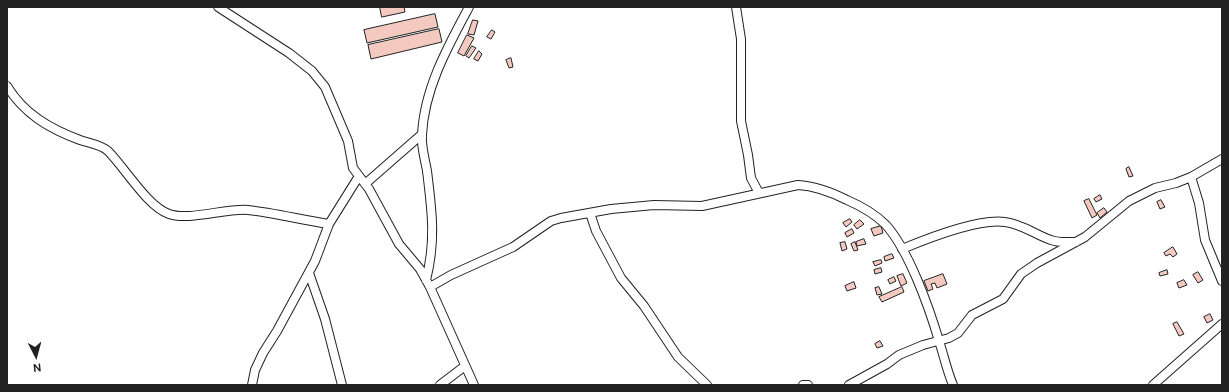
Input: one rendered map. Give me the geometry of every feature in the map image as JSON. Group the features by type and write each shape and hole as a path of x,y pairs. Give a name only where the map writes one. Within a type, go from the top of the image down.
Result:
{"street":[{"path":"218,7 289,53 312,72 320,82 333,104 348,141 353,168 365,184 399,244 420,269 474,385"},
{"path":"428,284 433,238 431,207 422,135 425,110 443,58 470,7"},
{"path":"736,7 741,39 741,121 751,178 759,193"},
{"path":"7,86 15,99 31,116 54,129 107,150 143,191 158,206 170,214 188,215 246,210 328,224"},
{"path":"365,184 422,135"},
{"path":"849,385 887,364 899,355 958,333 972,315 1003,299 1015,281 1027,269 1069,248 1085,237 1129,201 1155,188 1176,183 1190,177 1222,159"},
{"path":"252,385 255,370 263,353 315,261 328,224 359,176"},
{"path":"1190,177 1199,203 1205,240 1222,281"},
{"path":"428,284 513,247 551,221 590,213 654,205 702,206 798,185 809,186 833,194 874,214 886,225 902,249 925,301 953,385"},
{"path":"590,213 596,231 621,278 648,312 678,357 707,385"},
{"path":"902,249 950,232 989,223 1005,222 1038,233 1051,240 1076,242"},
{"path":"309,273 325,319 342,385"},
{"path":"1153,385 1222,324"},
{"path":"440,385 465,366"},
{"path":"803,385 808,385"}],"building":[{"path":"380,7 404,7 405,12 382,17"},
{"path":"435,14 438,27 367,43 364,30"},
{"path":"473,20 478,21 474,35 468,34"},
{"path":"439,29 442,42 371,59 368,45"},
{"path":"492,30 495,32 491,39 487,37"},
{"path":"467,35 474,38 464,56 458,53"},
{"path":"472,46 476,48 469,58 466,56"},
{"path":"479,51 482,54 478,61 474,59"},
{"path":"511,58 513,67 509,68 506,60"},
{"path":"1129,167 1133,176 1129,177 1126,169"},
{"path":"1100,195 1102,199 1096,202 1094,199"},
{"path":"1089,199 1097,215 1092,218 1084,201"},
{"path":"1161,200 1165,207 1160,209 1157,202"},
{"path":"1104,208 1107,212 1100,218 1097,213"},
{"path":"850,219 852,222 846,227 843,223"},
{"path":"860,220 864,224 857,229 854,225"},
{"path":"881,226 883,233 874,236 871,229"},
{"path":"852,229 854,233 847,237 845,233"},
{"path":"864,239 866,244 857,246 856,242"},
{"path":"845,242 847,249 842,251 840,243"},
{"path":"855,242 858,250 854,251 851,244"},
{"path":"1173,247 1177,254 1173,257 1170,254 1166,256 1164,253"},
{"path":"892,254 894,258 885,261 884,257"},
{"path":"881,260 882,263 875,266 873,262"},
{"path":"881,268 882,272 875,274 874,270"},
{"path":"1167,270 1168,274 1160,276 1159,273"},
{"path":"1198,272 1203,280 1198,283 1193,275"},
{"path":"903,274 907,283 901,286 897,276"},
{"path":"943,274 947,284 937,288 935,283 931,284 933,289 928,291 924,281"},
{"path":"894,277 896,281 890,284 888,280"},
{"path":"1184,280 1187,285 1179,288 1177,283"},
{"path":"854,282 856,288 847,291 845,286"},
{"path":"879,287 882,294 877,295 875,288"},
{"path":"902,287 904,292 882,302 879,297"},
{"path":"1210,314 1213,320 1207,323 1204,317"},
{"path":"1177,322 1184,334 1179,336 1173,324"},
{"path":"880,341 883,346 877,348 875,344"}]}
